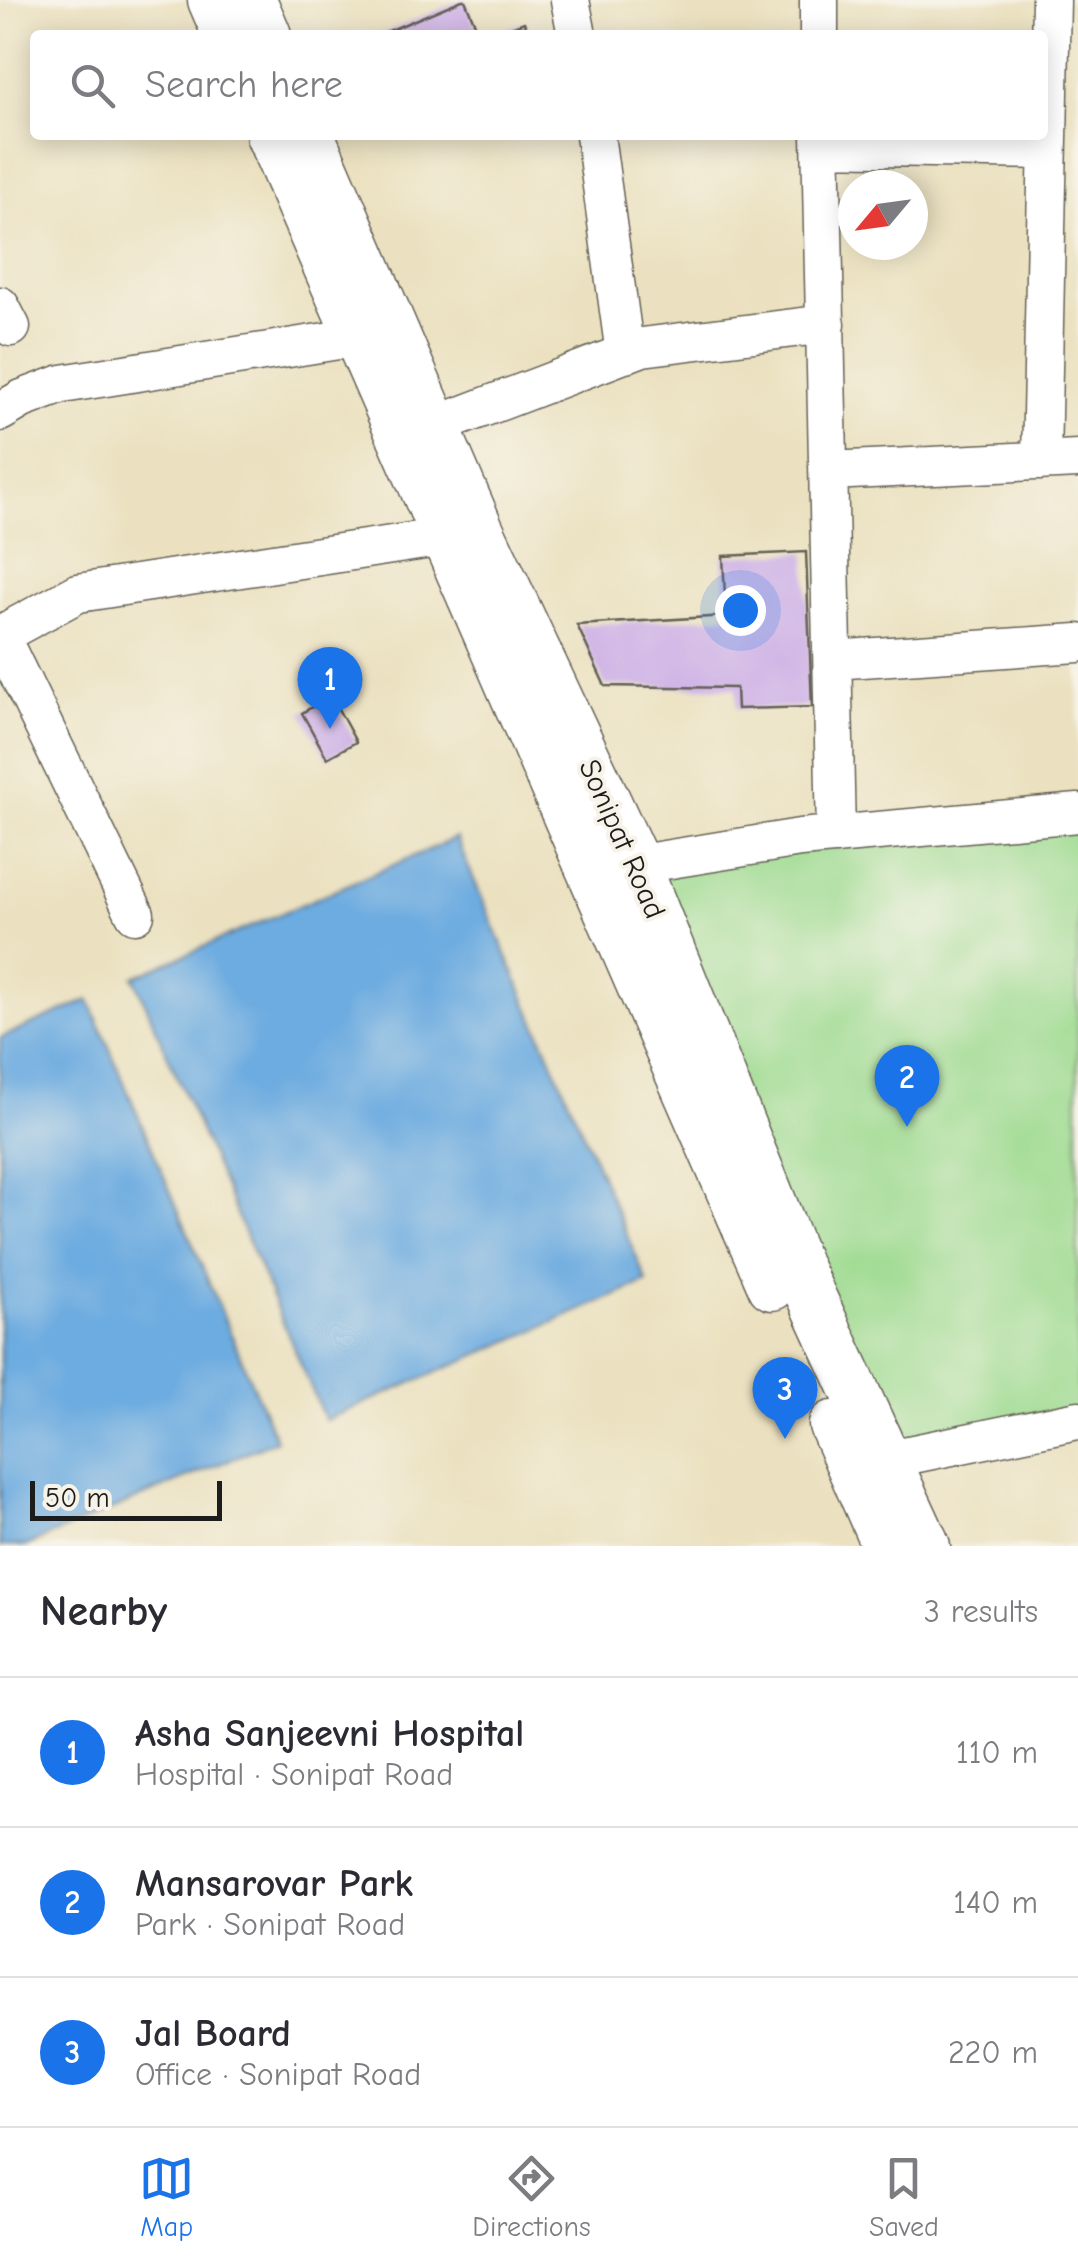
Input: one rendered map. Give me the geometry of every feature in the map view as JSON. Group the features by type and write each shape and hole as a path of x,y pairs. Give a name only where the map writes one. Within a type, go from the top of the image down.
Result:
{"main road":[{"path":"212,0 225,30"},
{"path":"252,0 265,30"},
{"name":"Sonipat Road","path":"272,140 444,536 613,868"},
{"name":"Sonipat Road","path":"312,140 480,531 613,868 785,1276 886,1546"},
{"name":"Sonipat Road","path":"785,1276 926,1546"}],"street":[{"path":"570,0 576,30"},
{"path":"818,0 819,30"},
{"path":"1048,100 1050,0"},
{"path":"596,140 625,354"},
{"path":"829,471 1060,460 1047,140"},
{"path":"836,835 822,141 1047,150"},
{"path":"435,426 642,347 826,324"},
{"path":"0,412 62,384 357,337"},
{"path":"135,914 0,636 78,594 444,536"},
{"path":"832,660 1078,644"},
{"path":"613,868 836,835 1078,814"},
{"path":"884,1460 1078,1420"}],"green space":[{"path":"1078,820 1078,1425 881,1464 625,868"}],"water":[{"path":"456,838 647,1282 325,1420 134,977"},
{"path":"89,1000 276,1440 26,1546 0,1546 0,1038"}],"building":[{"path":"462,0 477,29 475,30 391,30"},
{"path":"524,22 527,30 503,30"},
{"path":"806,552 812,707 737,709 736,688 605,686 577,625 726,616 723,556"},
{"path":"331,696 356,742 327,758 302,713"}],"place":[{"name":"Asha Sanjeevni Hospital","path":"330,729"},
{"name":"Mansarovar Park","path":"907,1127"},
{"name":"Jal Board","path":"785,1439"}]}
